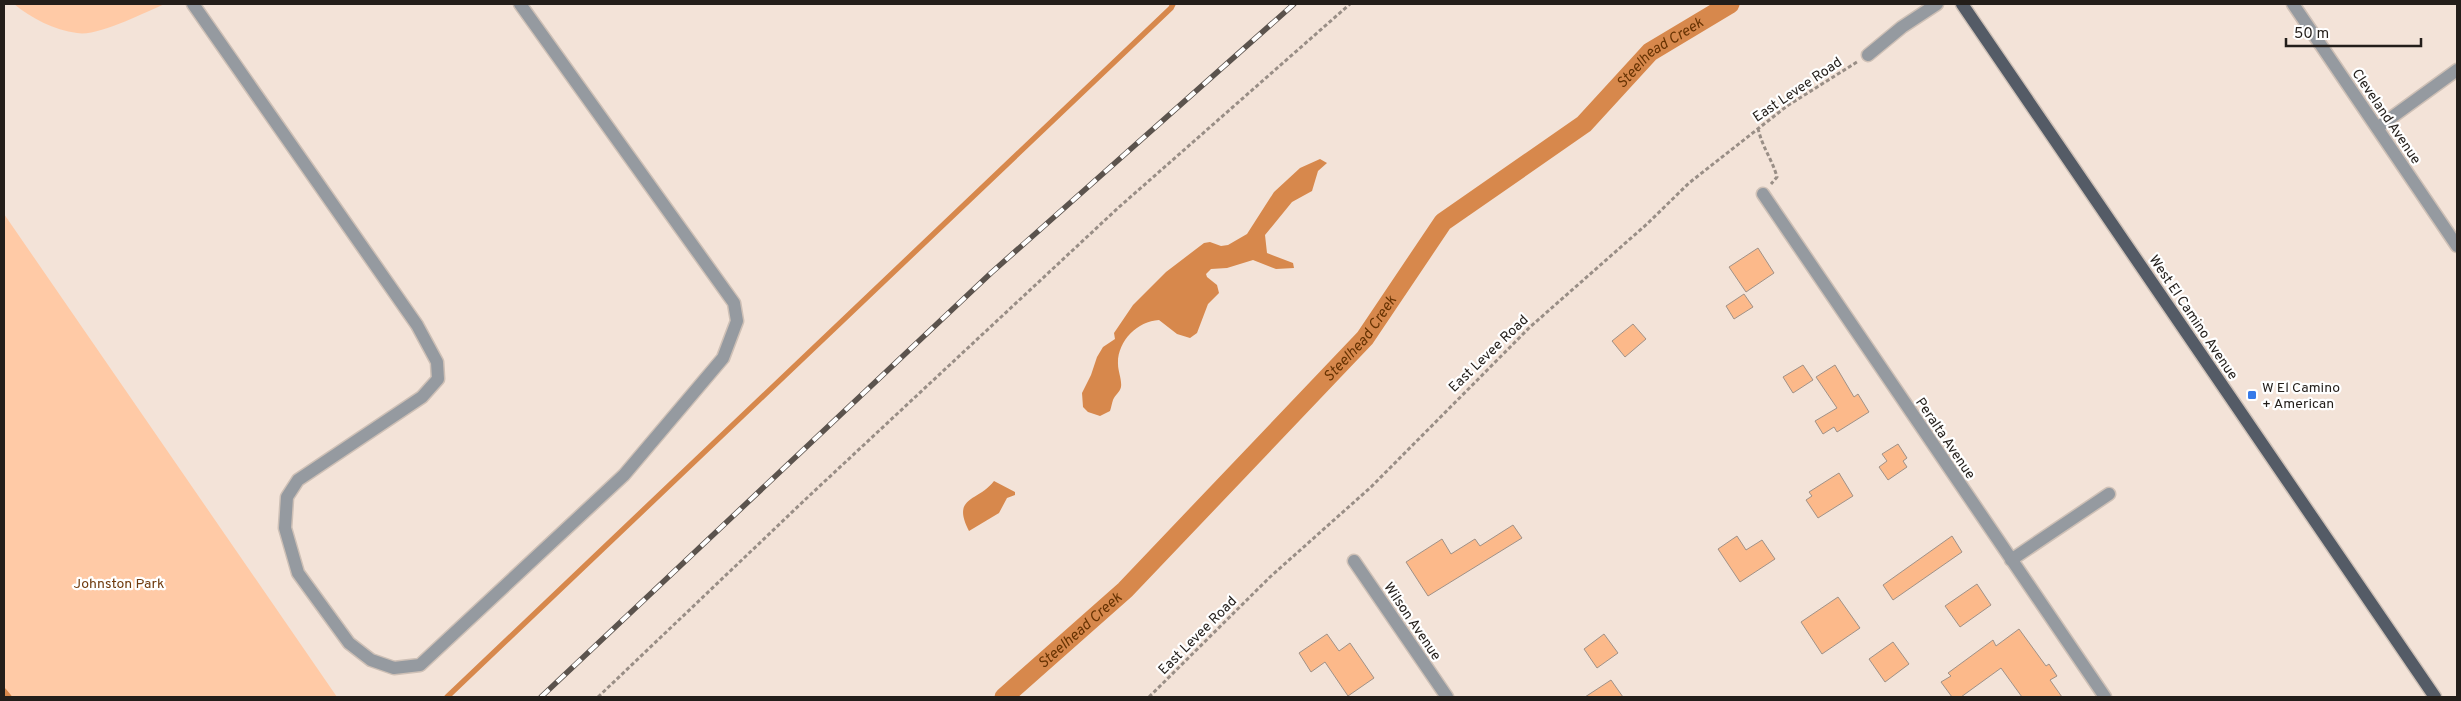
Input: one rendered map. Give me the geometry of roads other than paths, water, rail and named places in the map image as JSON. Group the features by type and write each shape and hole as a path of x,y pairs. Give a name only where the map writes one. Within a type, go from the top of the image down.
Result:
{"main road":[{"name":"West El Camino Avenue","path":"1962,4 2436,697"}],"street":[{"path":"192,4 417,325 437,362 438,380 422,397 298,480 286,497 285,528 298,573 349,643 371,660 394,668 420,665 624,475 723,358 737,321 734,303 520,4"},
{"path":"1868,55 1902,27 1937,4"},
{"name":"Cleveland Avenue","path":"2292,4 2457,246"},
{"path":"2377,128 2457,70"},
{"name":"Peralta Avenue","path":"1763,194 2105,697"},
{"path":"2011,560 2109,494"},
{"name":"Wilson Avenue","path":"1354,561 1447,697"}],"waterway":[{"path":"447,697 1171,8 1173,4"},
{"name":"Steelhead Creek","path":"1004,697 1125,590 1365,338 1443,222 1584,124 1650,52 1730,4"},
{"path":"4,691 9,697"}],"railway":[{"path":"541,697 991,273 1294,4"}],"place":[{"name":"W El Camino + American","path":"2252,395"}],"park label":[{"name":"Johnston Park","path":"119,583"}]}
